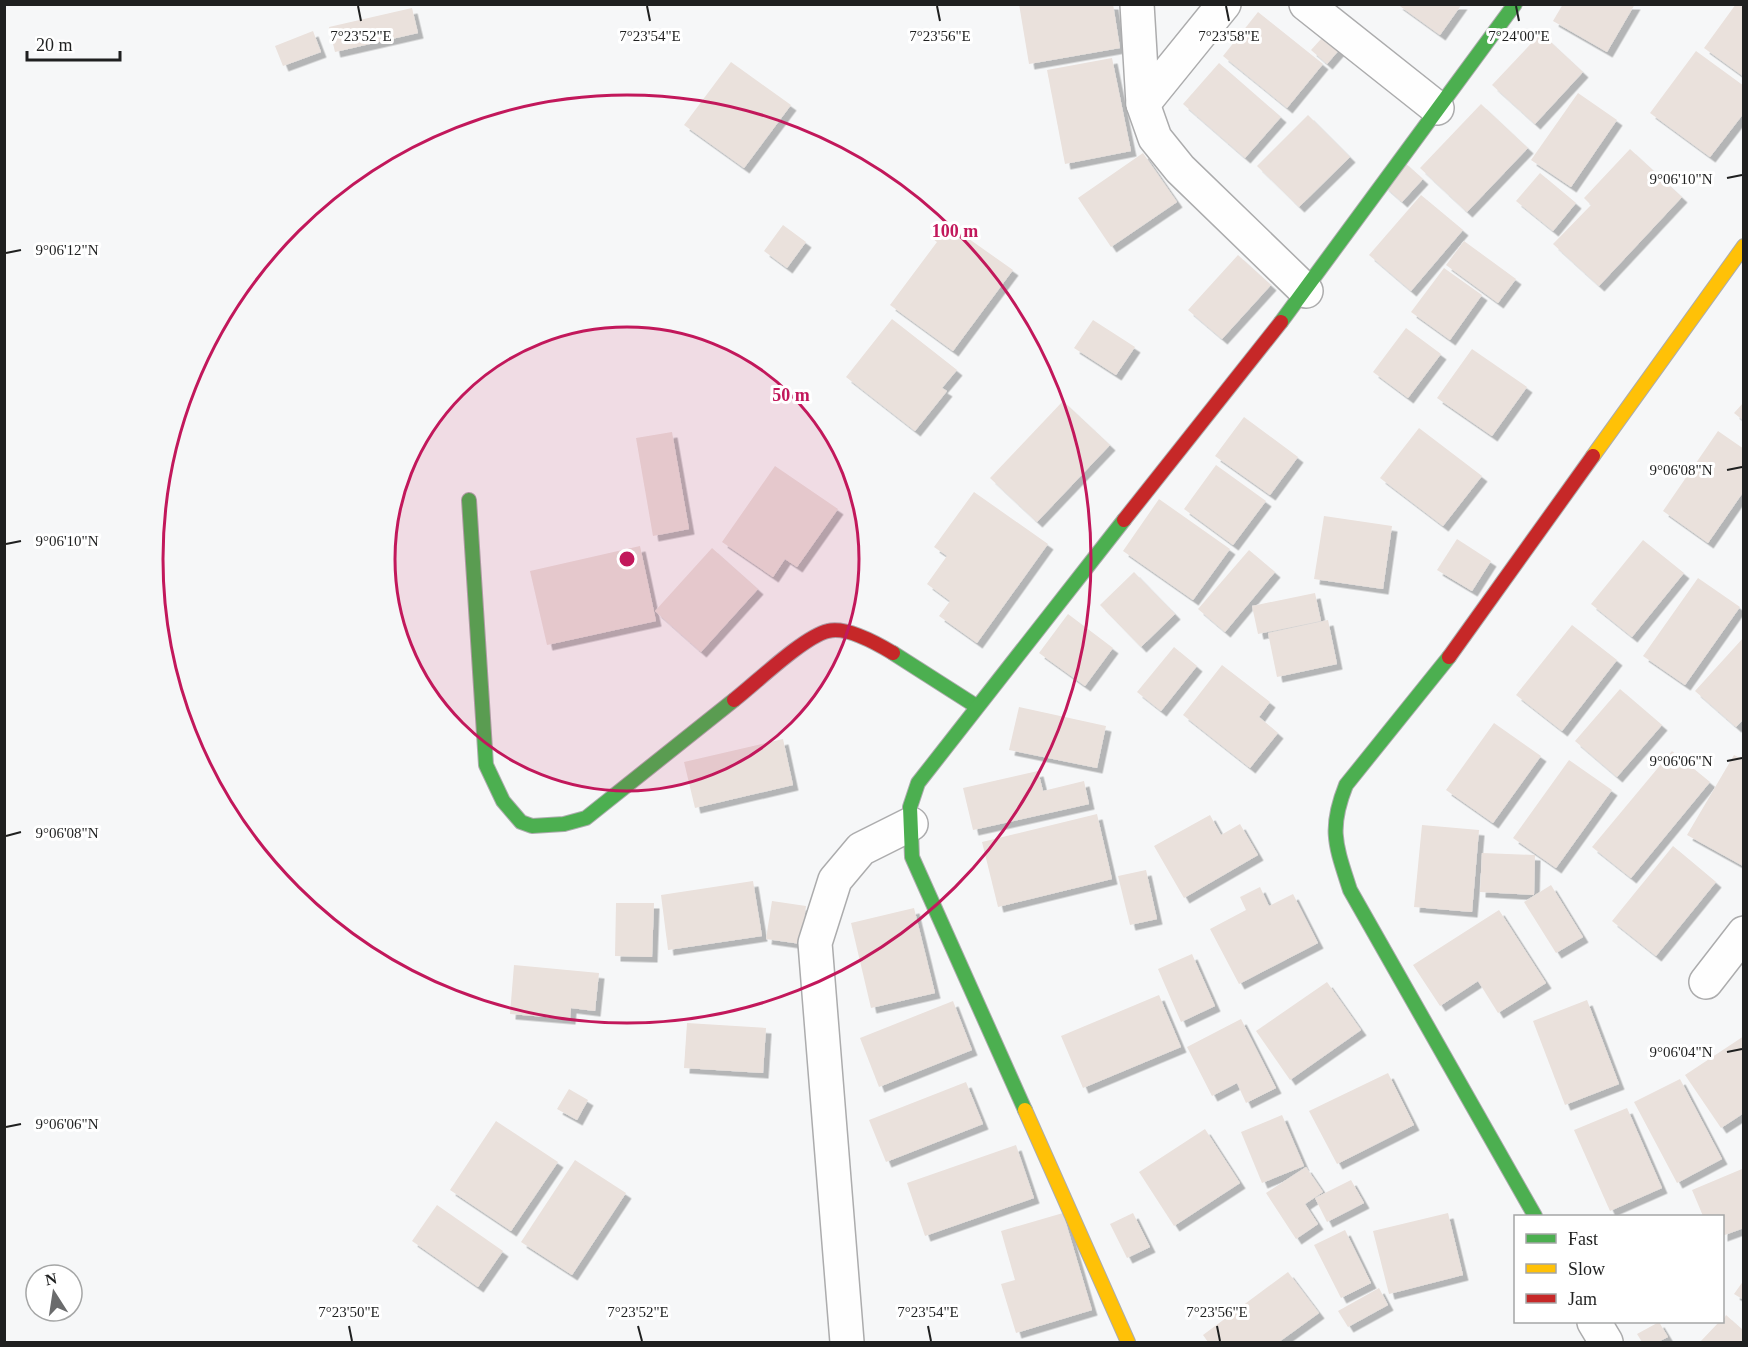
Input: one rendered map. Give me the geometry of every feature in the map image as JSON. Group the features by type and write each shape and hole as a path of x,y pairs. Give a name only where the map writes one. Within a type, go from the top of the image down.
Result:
{"street":[{"path":"1137,4 1143,104 1155,138 1180,169 1306,291"},
{"path":"1143,104 1224,4"},
{"path":"1306,4 1437,108"},
{"path":"1128,1342 912,857 910,807 918,783 976,706 1306,291 1437,108 1515,4"},
{"path":"1534,1215 1350,890 1334,838 1337,808 1346,785 1433,679 1743,246"},
{"path":"469,500 486,765 498,794 514,817 530,828 555,827 586,818 805,643 829,630 867,637 976,706"},
{"path":"847,1342 815,943 835,880 861,849 911,824"},
{"path":"1706,982 1743,933"},
{"path":"1595,1323 1606,1342"}],"building":[{"path":"1019,4 1113,4 1120,48 1029,64"},
{"path":"1397,4 1462,4 1440,35"},
{"path":"1563,4 1635,4 1607,52 1553,21"},
{"path":"1736,4 1744,7 1744,77 1704,48"},
{"path":"412,8 418,33 335,52 329,27"},
{"path":"1258,12 1323,64 1287,108 1223,56"},
{"path":"1331,28 1346,42 1327,64 1311,50"},
{"path":"313,31 321,52 283,66 275,46"},
{"path":"1541,33 1583,72 1535,124 1492,85"},
{"path":"1696,51 1744,86 1744,113 1710,157 1650,113"},
{"path":"1112,58 1131,151 1065,164 1047,70"},
{"path":"731,62 791,105 744,168 684,125"},
{"path":"1219,63 1281,117 1245,158 1183,104"},
{"path":"1578,93 1617,120 1571,187 1531,160"},
{"path":"1481,104 1528,148 1467,212 1420,168"},
{"path":"1308,115 1350,157 1299,207 1257,166"},
{"path":"1630,149 1682,197 1599,286 1553,244 1591,205 1584,198"},
{"path":"1143,153 1177,202 1111,247 1078,198"},
{"path":"1403,161 1423,179 1402,202 1383,185"},
{"path":"1540,173 1576,203 1553,231 1516,201"},
{"path":"1421,195 1463,230 1411,291 1369,255"},
{"path":"945,222 1013,270 953,351 890,305 937,242 933,239"},
{"path":"783,225 806,242 787,268 764,251"},
{"path":"1464,241 1516,279 1498,303 1446,265"},
{"path":"1238,255 1271,285 1222,339 1188,310"},
{"path":"1444,268 1482,295 1450,340 1411,312"},
{"path":"892,319 957,370 942,388 947,391 915,431 846,377"},
{"path":"1093,320 1135,347 1116,375 1074,348"},
{"path":"1406,328 1441,354 1408,398 1373,372"},
{"path":"1472,349 1527,387 1492,436 1437,398"},
{"path":"1063,401 1110,445 1037,522 990,478"},
{"path":"1744,402 1744,421 1734,413"},
{"path":"1244,417 1298,457 1270,495 1215,456"},
{"path":"1419,428 1482,476 1443,526 1380,478"},
{"path":"1718,431 1744,449 1744,491 1708,543 1663,511"},
{"path":"672,432 689,529 653,536 636,438"},
{"path":"1216,465 1266,501 1233,545 1184,509"},
{"path":"775,466 838,509 797,567 785,559 773,577 722,542"},
{"path":"974,492 1048,544 977,643 939,616 950,601 927,584 947,556 934,547"},
{"path":"1159,499 1230,549 1193,600 1123,551"},
{"path":"1324,516 1392,526 1383,589 1314,579"},
{"path":"1457,539 1491,561 1472,591 1437,570"},
{"path":"1643,540 1684,573 1632,637 1591,604"},
{"path":"640,546 656,621 547,645 530,571"},
{"path":"712,548 758,589 701,652 655,611"},
{"path":"1249,550 1275,572 1225,632 1198,609"},
{"path":"1134,572 1175,614 1141,647 1100,605"},
{"path":"1698,578 1740,607 1685,685 1643,656"},
{"path":"1315,593 1321,621 1258,634 1252,606"},
{"path":"1068,614 1113,648 1085,686 1039,653"},
{"path":"1328,620 1337,664 1277,677 1268,633"},
{"path":"1572,625 1617,660 1562,731 1516,695"},
{"path":"1744,637 1744,719 1736,727 1695,691"},
{"path":"1174,647 1197,666 1161,711 1137,692"},
{"path":"1222,665 1270,702 1259,717 1278,733 1250,768 1183,715"},
{"path":"1620,689 1662,725 1617,777 1575,741"},
{"path":"1019,707 1106,726 1097,768 1009,750"},
{"path":"1494,723 1541,756 1493,823 1446,790"},
{"path":"783,739 793,785 695,808 684,762"},
{"path":"1672,751 1710,782 1631,878 1592,847"},
{"path":"1734,755 1744,760 1743,866 1687,835"},
{"path":"1569,760 1612,790 1556,868 1513,838"},
{"path":"1038,771 1043,791 1084,781 1089,804 973,830 963,788"},
{"path":"1097,814 1112,879 998,907 982,842"},
{"path":"1210,815 1221,835 1240,824 1258,855 1184,898 1154,846"},
{"path":"1422,825 1479,830 1472,912 1414,907"},
{"path":"1673,846 1716,882 1656,956 1612,921"},
{"path":"1482,853 1535,855 1534,895 1480,892"},
{"path":"1146,870 1157,919 1130,925 1118,876"},
{"path":"753,881 762,936 668,950 661,895"},
{"path":"1551,885 1583,937 1556,953 1524,902"},
{"path":"1260,887 1269,906 1293,894 1318,943 1239,984 1210,929 1246,910 1240,897"},
{"path":"772,901 806,906 801,944 766,939"},
{"path":"616,903 654,903 652,957 615,956"},
{"path":"914,908 935,993 871,1008 851,923"},
{"path":"1499,910 1546,983 1498,1013 1478,981 1440,1006 1413,965"},
{"path":"1192,954 1215,1006 1181,1022 1158,969"},
{"path":"514,965 599,973 595,1011 571,1008 570,1019 510,1014"},
{"path":"1327,982 1361,1030 1290,1080 1256,1031"},
{"path":"1159,995 1181,1047 1083,1088 1061,1036"},
{"path":"1587,1000 1619,1084 1565,1105 1533,1021"},
{"path":"953,1001 972,1050 879,1087 860,1038"},
{"path":"1241,1019 1276,1088 1246,1103 1237,1083 1212,1096 1187,1047"},
{"path":"687,1023 766,1028 763,1073 684,1068"},
{"path":"1744,1036 1744,1113 1721,1128 1685,1075"},
{"path":"1388,1073 1414,1125 1337,1164 1309,1111"},
{"path":"1680,1079 1722,1159 1677,1183 1634,1102"},
{"path":"966,1082 983,1124 886,1162 869,1120"},
{"path":"569,1089 588,1100 577,1120 557,1109"},
{"path":"1627,1108 1662,1188 1610,1211 1574,1130"},
{"path":"1282,1115 1304,1166 1262,1183 1241,1132"},
{"path":"496,1121 558,1162 511,1231 450,1190"},
{"path":"1205,1129 1240,1183 1174,1226 1139,1172"},
{"path":"1016,1145 1034,1198 925,1236 907,1183"},
{"path":"575,1160 626,1193 572,1275 521,1242"},
{"path":"1306,1167 1323,1192 1305,1204 1318,1224 1296,1239 1266,1193"},
{"path":"1742,1169 1744,1228 1724,1235 1724,1215 1703,1215 1692,1190"},
{"path":"1351,1180 1364,1203 1327,1222 1315,1198"},
{"path":"437,1205 503,1251 478,1287 412,1241"},
{"path":"1063,1213 1092,1310 1016,1333 1001,1284 1015,1280 1001,1231"},
{"path":"1133,1213 1150,1247 1127,1258 1110,1224"},
{"path":"1448,1213 1463,1275 1389,1294 1373,1231"},
{"path":"1345,1230 1371,1283 1341,1298 1314,1245"},
{"path":"1288,1272 1319,1313 1279,1342 1208,1342 1203,1335"},
{"path":"1744,1280 1744,1300 1734,1294"},
{"path":"1379,1288 1388,1305 1348,1327 1338,1311"},
{"path":"1726,1315 1744,1331 1744,1342 1700,1342 1718,1323 1724,1323"},
{"path":"1660,1323 1668,1337 1658,1342 1642,1342 1637,1334"}],"traffic: fast":[{"path":"1281,322 1515,4"},
{"path":"469,500 486,765 503,801 521,822 532,826 564,824 586,818 734,700"},
{"path":"1025,1110 912,857 910,807 918,783 1124,520"},
{"path":"893,653 976,706"},
{"path":"1449,657 1346,785 1337,814 1336,838 1350,890 1534,1215"}],"traffic: slow":[{"path":"1593,456 1744,246"},
{"path":"1025,1110 1128,1342"}],"traffic: jam":[{"path":"1124,520 1281,322"},
{"path":"1449,657 1593,456"},
{"path":"734,700 793,651 828,631 853,633 893,653"}]}
